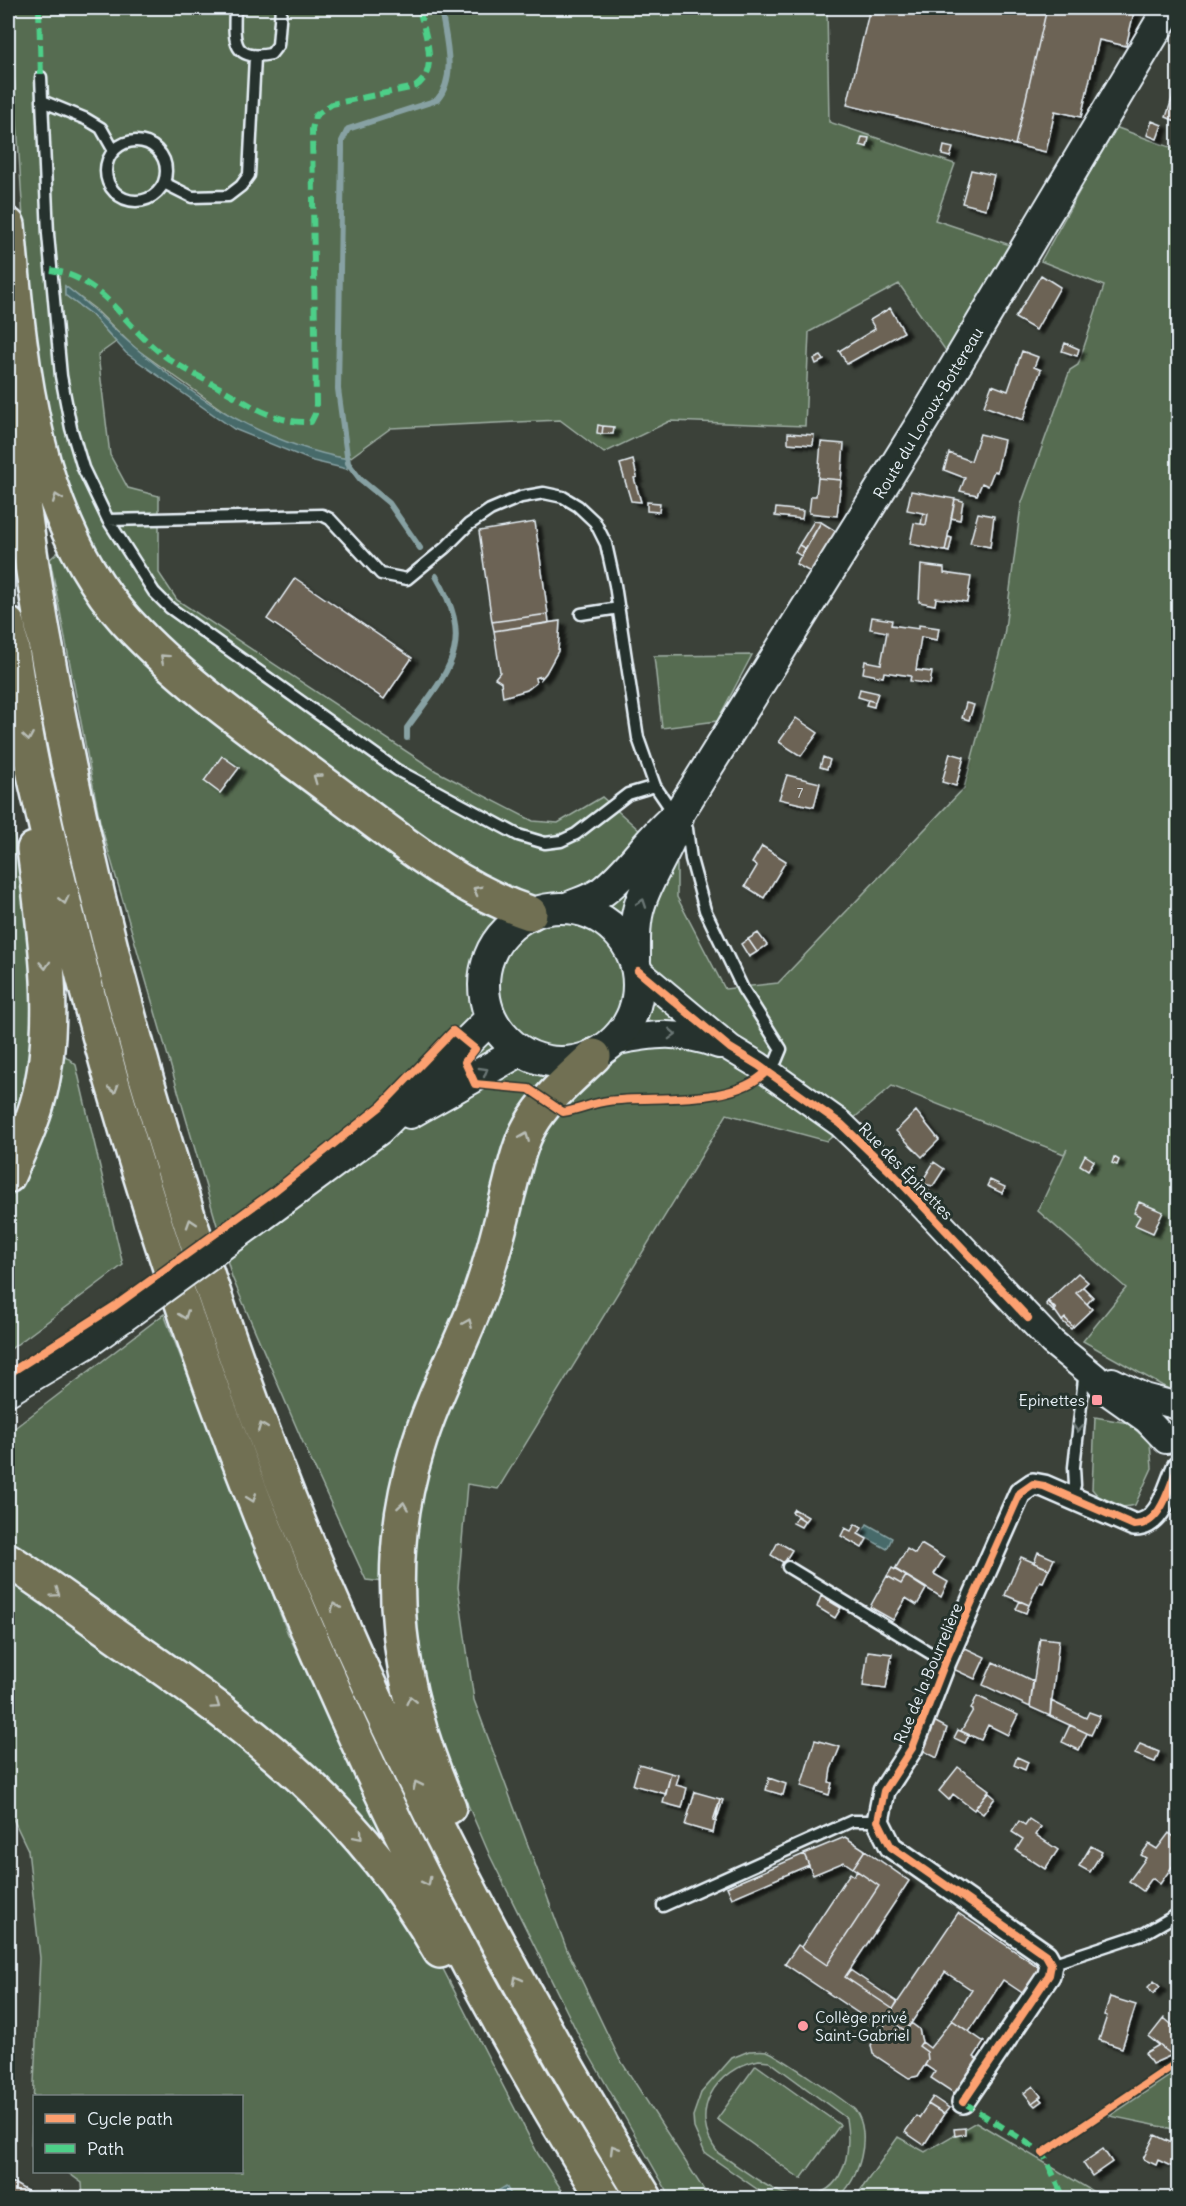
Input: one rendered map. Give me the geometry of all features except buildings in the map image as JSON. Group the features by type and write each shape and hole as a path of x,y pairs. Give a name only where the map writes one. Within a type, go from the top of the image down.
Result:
{"highway":[{"path":"8,225 21,352 42,453 70,534 105,594 126,621 163,658 301,766 448,874 510,907 530,914"},
{"path":"8,386 44,636 75,791 119,977 171,1160 237,1360 316,1562 387,1723 480,1912 530,2004 645,2199"},
{"path":"8,624 36,782 86,988 142,1185 181,1306 255,1506 321,1665 381,1791 529,2075 604,2199"},
{"path":"8,1176 38,1103 47,1051 49,1020 45,966 29,814 36,782"},
{"path":"480,1912 483,1881 436,1773 413,1708 405,1674 396,1597 400,1526 417,1448 478,1299 495,1246 517,1158 529,1127 547,1101 604,1049"},
{"path":"8,1560 227,1713 317,1791 387,1868 429,1930 501,2057 529,2075"}],"main road":[{"name":"Route du Loroux-Bottereau","path":"567,908 600,894 627,869 656,832 679,813 908,446 1168,8"},
{"name":"Route du Loroux-Bottereau","path":"636,965 635,929 640,903 674,836 679,813"},
{"path":"567,908 595,915 607,922 625,940 636,965 637,1004 629,1023 604,1049 576,1061 554,1062 520,1051 501,1034 491,1018 484,988 490,954 501,936 530,914 567,908"},
{"path":"378,1130 491,1018"},
{"path":"8,1413 85,1344 378,1130 520,1051"},
{"path":"8,1390 85,1344"}],"street":[{"name":"Rue des Épinettes","path":"636,965 730,1048 767,1071 841,1124 894,1175 1028,1318 1090,1373 1106,1391 1147,1420 1172,1448"},
{"name":"Rue des Épinettes","path":"604,1049 671,1033 694,1036 730,1048"},
{"name":"Rue des Épinettes","path":"1090,1373 1114,1381 1144,1397 1179,1408"},
{"path":"1172,1448 1168,1420 1179,1408"},
{"name":"Rue de la Bourrelière","path":"878,1821 884,1791 912,1748 945,1662 1020,1492 1033,1484 1044,1486 1134,1525 1145,1525 1154,1519 1179,1467"},
{"path":"878,1821 891,1847 1046,1955 1051,1965 1049,1975 963,2102"}],"lane":[{"path":"235,8 235,44 240,52 255,57 271,54 278,45 281,8"},
{"path":"164,183 192,197 228,196 242,186 249,175 255,57"},
{"path":"40,77 48,234 61,376 83,468 108,520 154,592 170,608 398,770 518,835 545,843 561,841 576,834 628,794 655,786"},
{"path":"42,101 86,119 101,128 114,150"},
{"path":"133,141 153,146 165,163 164,183 151,198 133,201 124,199 116,194 106,177 109,158 114,150 133,141"},
{"path":"108,520 322,515 330,519 381,574 407,579 446,547 468,525 490,510 521,497 544,493 563,497 578,506 595,522 606,544 619,608 638,738 655,786 668,805 679,813 687,829 691,859 705,910 743,989 781,1049 776,1061 767,1071"},
{"path":"581,614 619,608"},
{"path":"1071,1497 1075,1485 1074,1467 1090,1373"},
{"path":"788,1567 945,1662"},
{"path":"663,1906 852,1821 878,1821"},
{"path":"1051,1965 1145,1933 1179,1914"}],"green space":[{"path":"10,8 827,8 829,122 955,164 935,220 1013,246 946,351 899,284 809,332 805,426 670,421 604,453 560,420 391,428 348,459 315,453 239,422 135,348 95,309 65,286 65,295 92,315 116,342 98,355 110,455 128,488 159,496 159,573 177,600 436,771 533,821 558,823 602,797 677,864 677,897 725,989 778,983 964,788 1004,636 1021,505 1070,370 1078,365 1104,286 1041,261 1115,127 1178,150 1178,1389 1170,1390 1083,1341 1126,1288 1038,1211 1067,1149 1064,1154 892,1086 827,1141 727,1114 498,1489 467,1484 458,1587 474,1700 567,1950 619,2058 709,2198 671,2198 583,2044 490,1856 424,1703 411,1585 366,1580 304,1445 232,1277 100,822 50,559 85,529 64,478 40,384 27,284"},
{"path":"752,655 717,721 662,728 654,656"},
{"path":"8,802 23,884 35,1030 76,1065 123,1265 8,1351"},
{"path":"164,1314 288,1634 407,1871 441,1965 538,2154 567,2198 83,2198 82,2183 68,2173 243,2173 243,2095 33,2095 40,1958 28,1850 8,1808 8,1433"},
{"path":"1095,1417 1128,1423 1150,1443 1152,1468 1135,1505 1123,1507 1111,1504 1092,1489"},
{"path":"749,2051 767,2051 784,2060 855,2110 863,2131 861,2157 852,2181 837,2198 770,2198 705,2153 694,2128 693,2116 701,2093 732,2058","holes":["759,2060 769,2061 846,2118 848,2134 845,2164 831,2186 819,2193 804,2196 777,2191 718,2153 709,2138 705,2123 706,2108 710,2095 719,2083 743,2065"]},
{"path":"1178,2064 1178,2130 1110,2116 1168,2077"},
{"path":"756,2065 840,2125 801,2179 717,2119"},
{"path":"33,2103 33,2147 31,2145"},
{"path":"976,2122 1104,2198 855,2198 898,2137 925,2152"}],"water":[{"path":"65,286 161,368 210,403 262,432 318,452 348,459 347,469 313,461 234,429 126,353 92,315 65,295"},
{"path":"867,1524 892,1538 887,1549 861,1535"},
{"path":"506,2186 513,2198 486,2198"}],"waterway":[{"path":"420,548 389,503 360,479 348,463 338,389 342,141 348,129 437,100 447,80 449,68 441,8"},
{"path":"407,738 407,728 445,673 456,640 455,621 436,576"}],"marked path":[{"path":"39,8 41,77"},
{"path":"51,270 70,275 86,283 112,304 148,342 182,367 273,416 285,420 311,422 316,404 312,130 315,116 332,104 415,87 423,80 427,71 429,50 419,8"},
{"path":"963,2102 1043,2153 1064,2198"}],"cycle path":[{"path":"638,971 730,1048 841,1124 894,1175 1028,1318"},
{"path":"8,1374 115,1306 273,1192 381,1106 453,1031 475,1049 465,1062 475,1084 529,1089 563,1112 608,1101 714,1095 752,1082 767,1071"},
{"path":"963,2102 1049,1975 1051,1964 1046,1955 891,1847 878,1821 884,1791 912,1748 945,1662 1020,1493 1033,1484 1044,1486 1134,1525 1143,1524 1151,1519 1163,1504 1178,1467"},
{"path":"1043,2153 1178,2062"}],"place":[{"name":"Epinettes","path":"1097,1400"},
{"name":"Collège privé Saint-Gabriel","path":"803,2026"}]}
